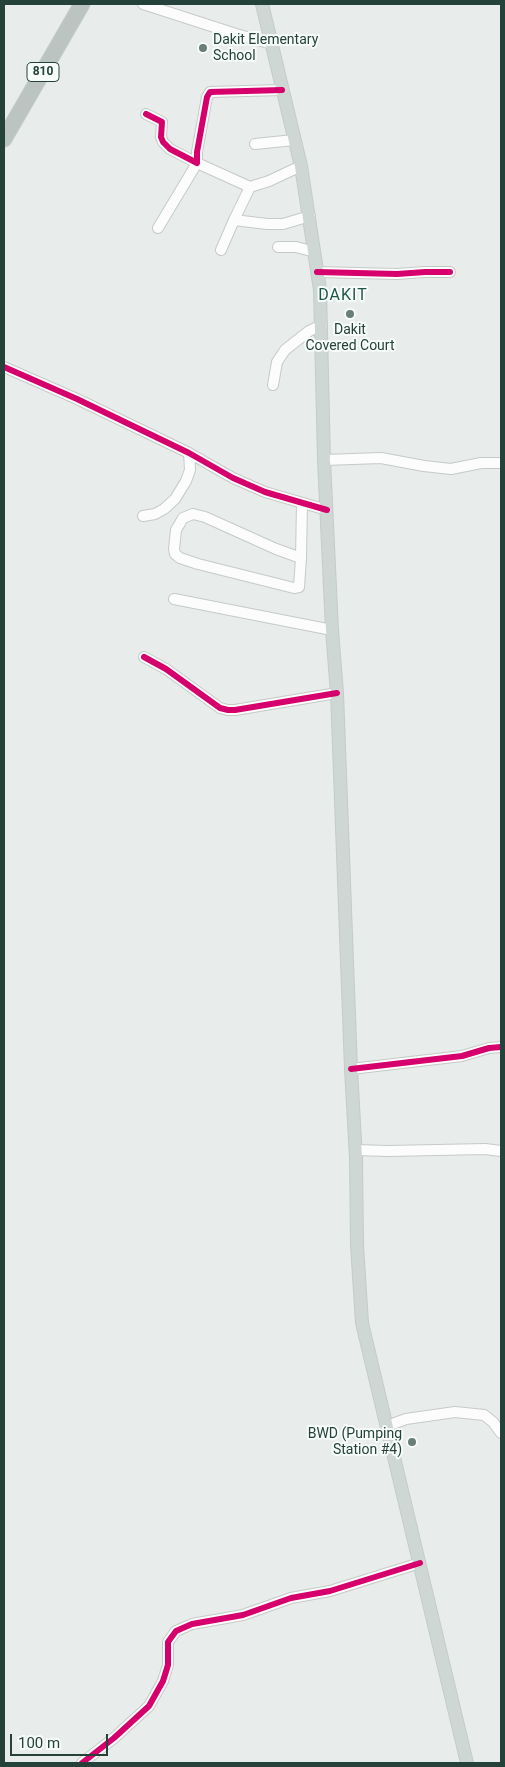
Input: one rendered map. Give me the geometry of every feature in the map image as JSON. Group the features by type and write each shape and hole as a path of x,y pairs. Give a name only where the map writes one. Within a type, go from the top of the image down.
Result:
{"highway":[{"name":"810","path":"5,132 82,4"}],"main road":[{"path":"262,4 301,166 320,290 324,460 337,693 350,1069 356,1150 362,1323 467,1763"}],"street":[{"path":"143,4 272,44"},
{"path":"158,228 197,163 197,152 207,97 210,92 282,90"},
{"path":"146,114 162,122 160,137 170,149 250,187 269,181 301,166"},
{"path":"255,144 294,140"},
{"path":"221,250 250,187"},
{"path":"234,220 284,224 310,216"},
{"path":"278,247 296,247 314,252"},
{"path":"317,272 398,274 450,272"},
{"path":"272,384 277,362 285,350 309,331 322,325"},
{"path":"4,367 77,399 189,453 233,478 265,492 327,510"},
{"path":"143,516 155,514 175,499 186,481 190,470 189,453"},
{"path":"324,460 381,458 451,469 481,462 501,463"},
{"path":"301,558 193,514 183,518 176,530 174,540 175,554 180,558 294,588 299,587 301,558 302,503"},
{"path":"174,599 332,630"},
{"path":"144,657 166,669 220,708 228,710 337,693"},
{"path":"350,1069 462,1056 489,1048 501,1047"},
{"path":"356,1150 485,1149 501,1151"},
{"path":"387,1426 406,1419 455,1412 484,1415 493,1422 501,1434"},
{"path":"82,1763 114,1738 149,1706 163,1681 168,1665 168,1642 176,1631 192,1624 243,1615 291,1598 330,1591 420,1562"}],"cycle path":[{"path":"146,114 162,122 161,137 170,149 197,163 197,152 207,97 210,92 282,90"},
{"path":"317,272 397,274 450,272"},
{"path":"4,367 77,399 189,453 233,478 265,492 327,510"},
{"path":"144,657 166,669 220,708 228,710 337,693"},
{"path":"351,1069 462,1056 489,1048 501,1047"},
{"path":"82,1763 114,1738 149,1706 163,1681 168,1665 168,1642 176,1631 192,1624 243,1615 291,1598 330,1591 420,1563"}],"place":[{"name":"Dakit Elementary School","path":"203,48"},
{"name":"Dakit Covered Court","path":"350,314"},
{"name":"BWD (Pumping Station #4)","path":"412,1442"}],"district":[{"name":"DAKIT","path":"343,296"}]}
